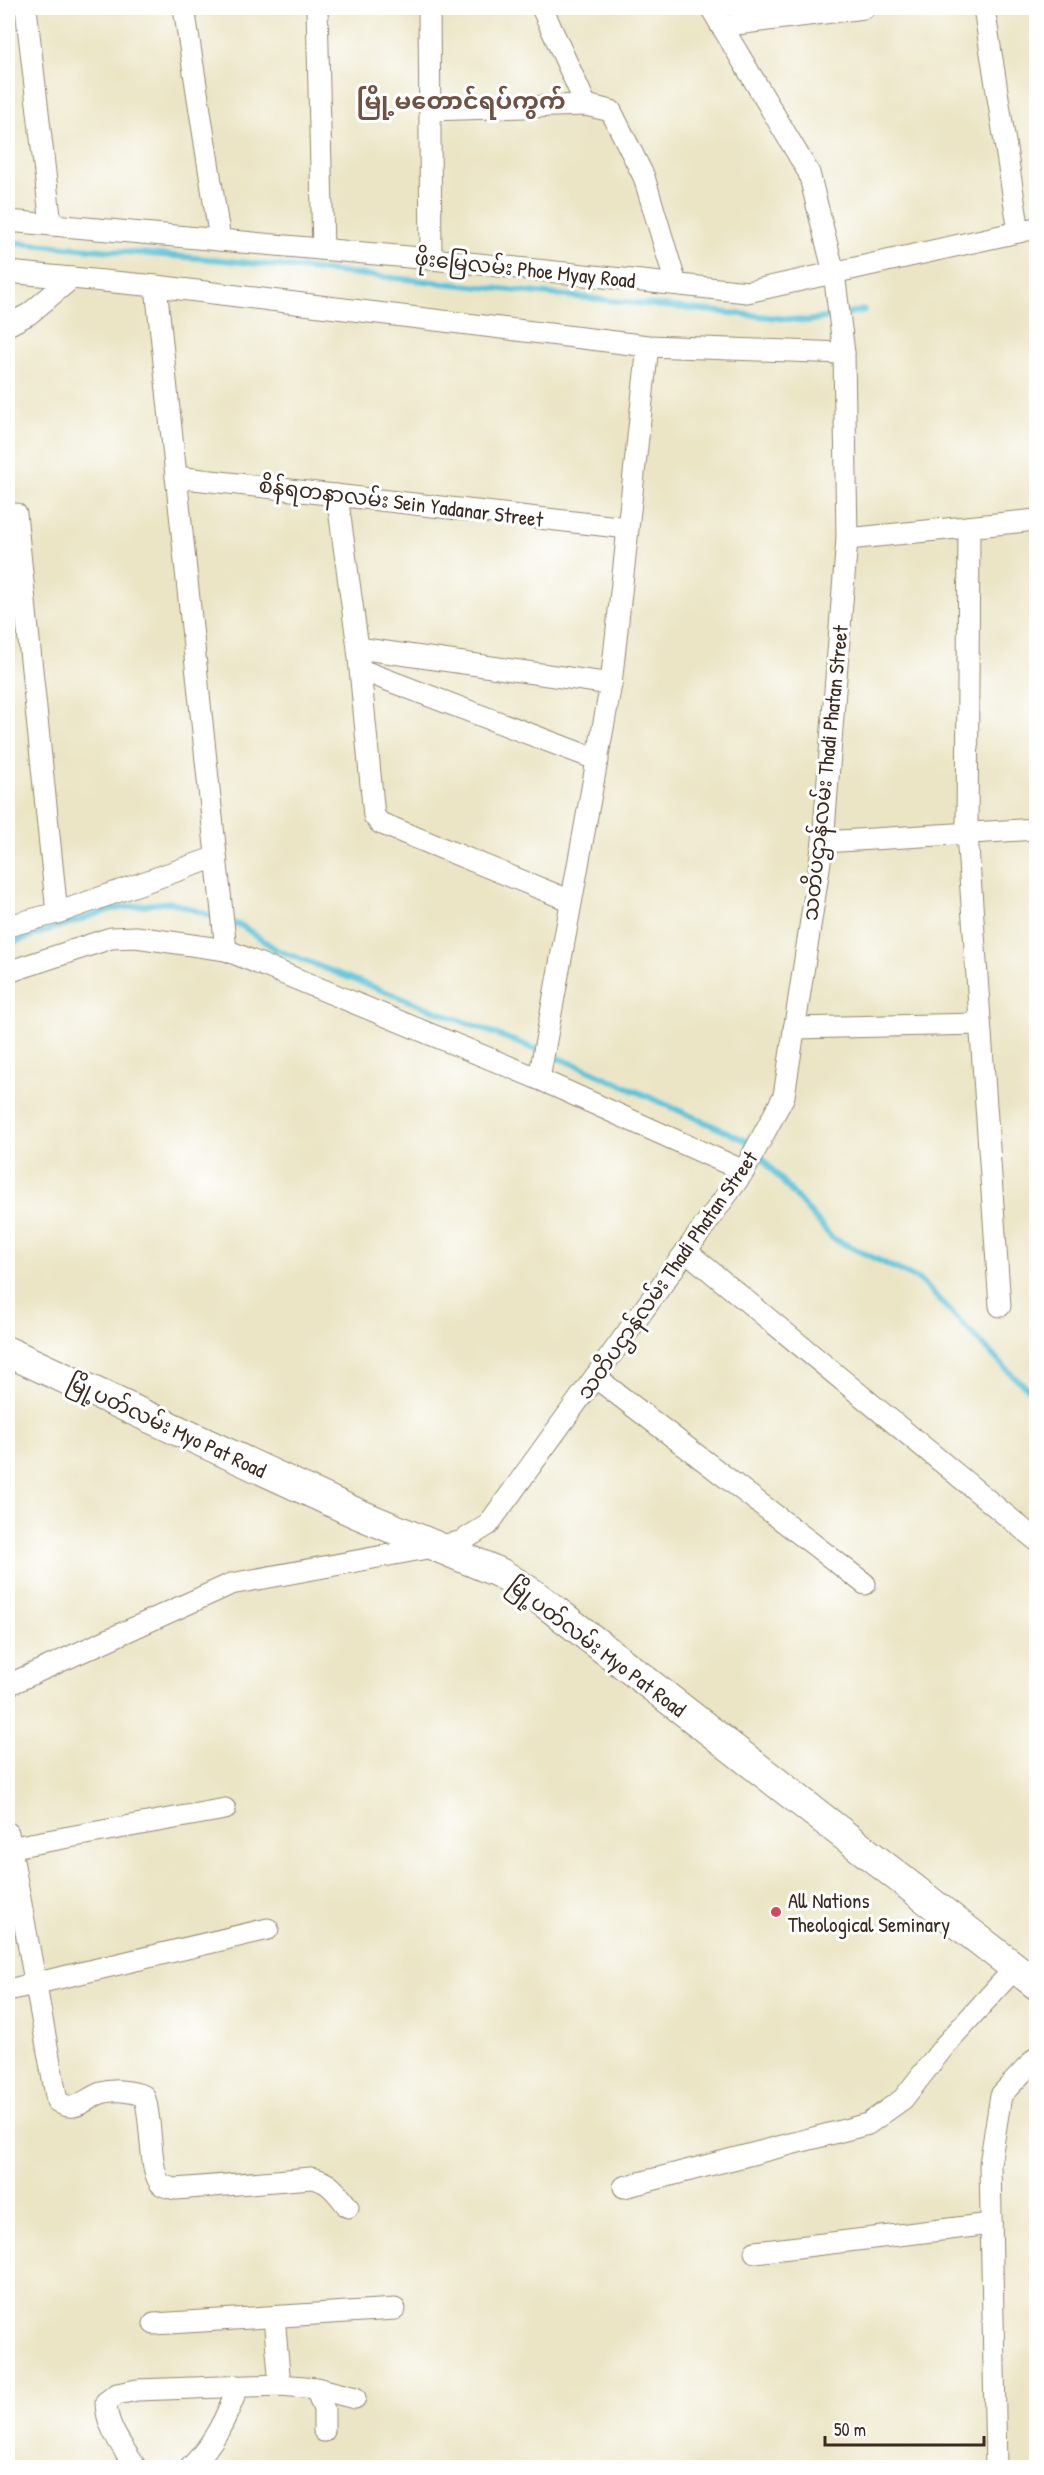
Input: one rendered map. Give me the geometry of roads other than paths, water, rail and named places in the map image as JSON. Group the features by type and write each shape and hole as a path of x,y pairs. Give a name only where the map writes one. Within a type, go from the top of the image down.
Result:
{"main road":[{"name":"မြို့ပတ်လမ်း Myo Pat Road","path":"8,1352 356,1513 500,1573 536,1596 1026,1976"}],"street":[{"path":"26,8 51,225"},
{"path":"184,8 220,240"},
{"path":"316,8 323,249"},
{"path":"429,8 431,259"},
{"path":"542,8 586,105"},
{"path":"716,17 864,8"},
{"path":"984,8 1028,230"},
{"name":"သတိပဌာန်လမ်း Thadi Phatan Street","path":"8,1685 231,1584 460,1542 488,1525 744,1171 784,1096 823,842 847,538 844,353 834,273 809,173 716,17"},
{"path":"430,110 586,105 611,111 644,177 676,284"},
{"name":"ဖိုးမြေလမ်း Phoe Myay Road","path":"8,221 431,259 747,292 1028,230"},
{"path":"8,272 156,286 648,346 844,353"},
{"path":"8,326 29,314 72,278"},
{"path":"156,286 226,950"},
{"path":"539,1079 611,684 648,346"},
{"name":"စိန်ရတနာလမ်း Sein Yadanar Street","path":"176,477 627,528"},
{"path":"337,495 361,670 374,816 380,823 571,901"},
{"path":"16,514 57,913"},
{"path":"847,538 1036,520"},
{"path":"969,527 967,833 1000,1306"},
{"path":"358,648 611,684"},
{"path":"361,670 598,760"},
{"path":"823,842 1036,829"},
{"path":"8,926 57,913 216,857"},
{"path":"8,972 111,938 136,937 226,950 539,1079 744,1171"},
{"path":"795,1028 980,1024"},
{"path":"686,1251 1036,1540"},
{"path":"595,1377 865,1584"},
{"path":"225,1809 9,1842 57,2101 65,2107 73,2107 103,2092 133,2091 144,2096 150,2108 154,2174 163,2185 176,2189 311,2178 331,2185 348,2207"},
{"path":"8,1990 268,1929"},
{"path":"624,2187 868,2124 886,2114 903,2099 946,2044 1026,1976"},
{"path":"996,2468 990,2164 1001,2096 1036,2058"},
{"path":"755,2252 991,2224"},
{"path":"154,2324 395,2309"},
{"path":"274,2317 280,2385"},
{"path":"136,2468 114,2434 106,2413 106,2402 117,2394 137,2390 280,2385 316,2388 355,2398"},
{"path":"190,2468 208,2449 227,2417 238,2386"},
{"path":"316,2388 324,2410 324,2431"}],"waterway":[{"path":"8,242 221,260 808,321 864,310"},
{"path":"8,944 112,909 170,902 242,926 277,950 584,1068 747,1141 832,1238 920,1280 1015,1378 1036,1394"}],"place":[{"name":"All Nations Theological Seminary","path":"776,1912"}],"district":[{"name":"မြို့မတောင်ရပ်ကွက်","path":"461,100"}]}
